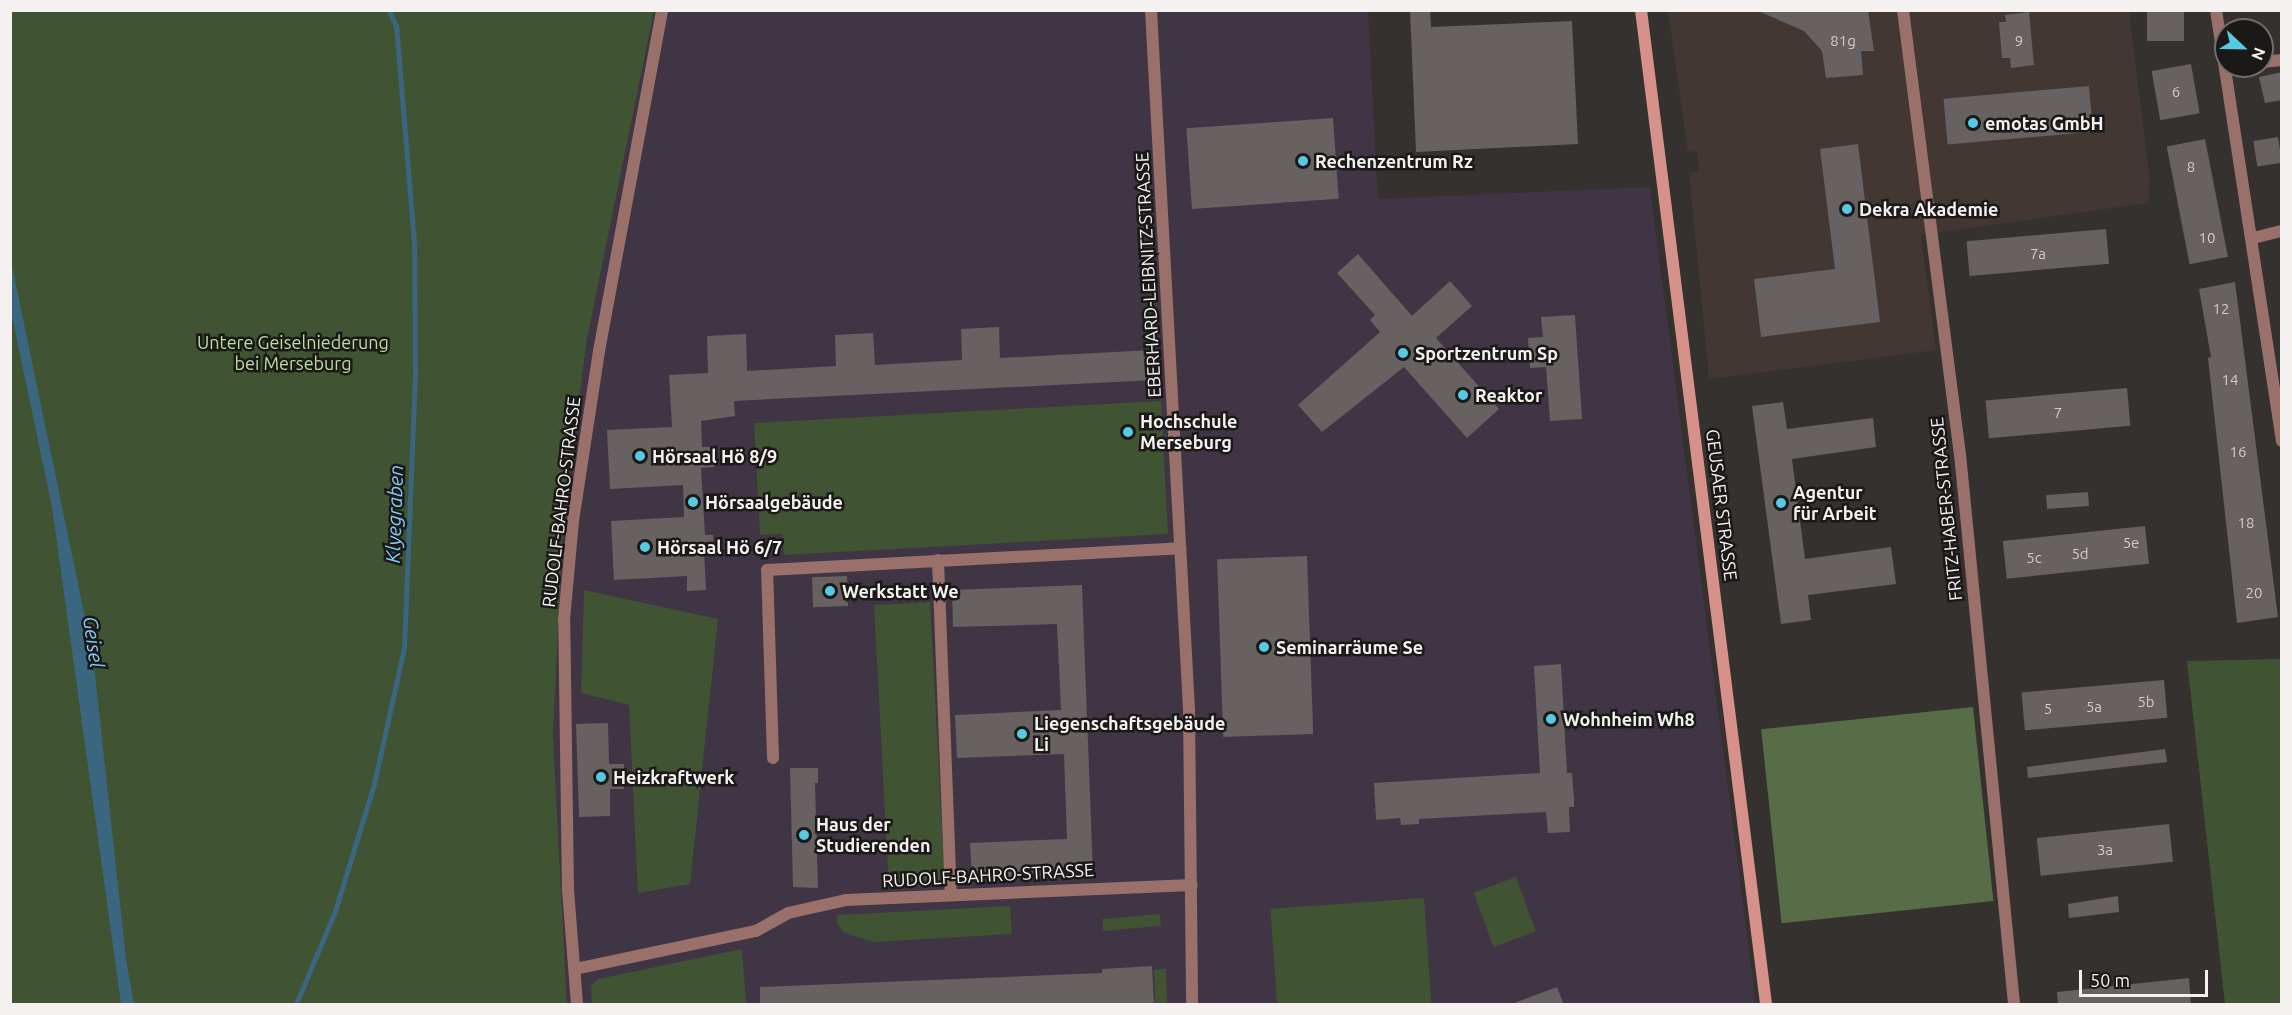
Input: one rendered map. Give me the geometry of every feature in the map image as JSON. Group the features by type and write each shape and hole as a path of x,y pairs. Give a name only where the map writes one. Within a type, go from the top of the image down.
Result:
{"street":[{"name":"RUDOLF-BAHRO-STRASSE","path":"577,1005 568,890 564,620 573,521 599,351 662,10"},
{"name":"EBERHARD-LEIBNITZ-STRASSE","path":"1151,10 1189,709 1192,1005"},
{"name":"GEUSAER STRASSE","path":"1641,10 1766,1005"},
{"name":"FRITZ-HABER-STRASSE","path":"1903,10 1960,454 2014,1005"},
{"path":"2226,78 2279,394 2282,441"},
{"path":"2253,238 2282,231"},
{"path":"773,758 767,570 1180,548"},
{"path":"938,560 951,895"},
{"name":"RUDOLF-BAHRO-STRASSE","path":"575,969 756,931 788,913 846,900 1192,885"}],"shaded area":[{"name":"Hochschule Merseburg","path":"654,11 1368,11 1378,199 1650,187 1756,1004 567,1004 553,735 563,525 587,339"},
{"path":"1668,11 2129,11 2150,182 2148,203 1921,235 1936,350 1709,379 1689,173 1699,171 1697,151 1688,152"}],"green space":[{"name":"Untere Geiselniederung bei Merseburg","path":"11,11 654,11 587,339 563,525 553,735 567,1004 11,1004"},
{"path":"1161,401 1168,534 784,555 782,534 760,535 754,423"},
{"path":"584,590 718,619 690,884 638,893 629,705 581,693"},
{"path":"930,602 945,885 889,888 874,605"},
{"path":"2281,659 2281,1004 2225,1004 2187,661"},
{"path":"1973,707 1993,901 1782,923 1761,729"},
{"path":"1516,877 1536,932 1494,947 1474,892"},
{"path":"1424,898 1431,1004 1277,1004 1270,909"},
{"path":"1010,906 1012,934 873,942 843,932 837,923 837,915"},
{"path":"1160,914 1161,926 1103,931 1102,919"},
{"path":"742,949 746,1004 592,1004 591,986 598,979"},
{"path":"1154,969 1166,969 1167,1004 1155,1004"}],"water":[{"path":"10,256 93,656 126,959 134,1004 121,1004 52,507 11,312"}],"building":[{"path":"1410,10 1430,10 1431,27 1572,21 1578,144 1416,152"},
{"path":"1756,10 1868,10 1874,51 1861,51 1863,75 1826,78 1822,51 1804,31"},
{"path":"2147,10 2184,10 2184,41 2147,41"},
{"path":"2029,12 2034,65 2011,68 2010,58 2002,58 1999,22 2006,22 2005,15"},
{"path":"2191,64 2200,113 2160,120 2152,71"},
{"path":"2282,72 2282,100 2265,103 2259,78 2274,78 2274,74"},
{"path":"2089,86 2093,132 1948,145 1944,99"},
{"name":"Rechenzentrum Rz","path":"1333,118 1339,199 1192,209 1186,128"},
{"path":"2278,137 2282,163 2257,167 2253,141"},
{"path":"2205,139 2228,257 2190,264 2167,146"},
{"name":"Dekra Akademie","path":"1858,144 1880,322 1761,337 1754,279 1835,269 1820,149"},
{"path":"2106,229 2109,264 1970,276 1967,241"},
{"name":"Sportzentrum Sp","path":"1358,254 1412,316 1450,281 1472,306 1436,338 1499,409 1467,438 1404,367 1322,432 1298,405 1380,332 1370,320 1375,315 1337,273"},
{"path":"2235,282 2278,617 2237,623 2208,358 2211,357 2199,289"},
{"path":"1575,315 1582,419 1550,421 1546,367 1530,368 1528,338 1543,337 1541,317"},
{"path":"999,327 1000,358 1152,350 1154,380 734,401 735,416 701,421 702,447 713,447 714,458 714,467 701,468 705,535 713,535 714,552 704,552 706,590 687,591 687,576 614,580 611,521 684,517 683,485 610,489 607,430 672,427 669,375 708,373 707,336 746,334 747,371 836,366 835,335 873,333 875,365 962,360 961,329"},
{"path":"2127,388 2130,426 1989,438 1986,400"},
{"name":"Agentur für Arbeit","path":"1783,402 1787,429 1873,418 1876,447 1792,459 1805,559 1891,547 1896,584 1808,595 1811,620 1781,624 1752,406"},
{"path":"2088,492 2089,506 2047,509 2046,495"},
{"path":"2145,526 2149,564 2007,579 2003,541"},
{"name":"Seminarräume Se","path":"1307,556 1313,734 1223,737 1217,559"},
{"name":"Werkstatt We","path":"847,576 848,606 813,607 812,577"},
{"name":"Liegenschaftsgebäude Li","path":"1082,585 1093,874 972,879 970,843 1067,839 1064,754 957,758 955,715 1061,710 1057,624 953,627 952,590"},
{"name":"Wohnheim Wh8","path":"1561,664 1567,773 1572,773 1574,799 1574,807 1569,807 1570,832 1548,833 1546,812 1419,819 1419,824 1401,825 1400,818 1376,820 1374,783 1540,773 1534,666"},
{"path":"2164,680 2167,718 2025,730 2022,692"},
{"name":"Heizkraftwerk","path":"608,723 609,764 624,764 624,789 610,789 610,816 579,817 576,724"},
{"path":"2165,749 2167,762 2028,778 2027,767"},
{"name":"Haus der Studierenden","path":"790,768 818,768 818,783 815,783 818,888 793,887"},
{"path":"2169,824 2173,862 2041,876 2037,838"},
{"path":"2118,896 2119,912 2069,918 2068,904"},
{"path":"1152,966 1154,1005 760,1005 760,987 1102,973 1102,969"},
{"path":"2189,978 2191,1005 2058,1005 2057,992"},
{"path":"1557,987 1564,1005 1514,1005 1514,1003"}],"waterway":[{"name":"Klyegraben","path":"296,1004 335,911 374,784 404,648 415,379 414,243 396,26 389,10"}],"place":[{"name":"emotas GmbH","path":"1973,123"},
{"name":"Rechenzentrum Rz","path":"1303,161"},
{"name":"Dekra Akademie","path":"1847,209"},
{"name":"Sportzentrum Sp","path":"1403,353"},
{"name":"Reaktor","path":"1463,395"},
{"name":"Hochschule Merseburg","path":"1128,432"},
{"name":"Hörsaal Hö 8/9","path":"640,456"},
{"name":"Hörsaalgebäude","path":"693,502"},
{"name":"Agentur für Arbeit","path":"1781,503"},
{"name":"Hörsaal Hö 6/7","path":"645,547"},
{"name":"Werkstatt We","path":"830,591"},
{"name":"Seminarräume Se","path":"1264,647"},
{"name":"Wohnheim Wh8","path":"1551,719"},
{"name":"Liegenschaftsgebäude Li","path":"1022,734"},
{"name":"Heizkraftwerk","path":"601,777"},
{"name":"Haus der Studierenden","path":"804,835"}],"water label":[{"name":"Geisel","path":"94,642"}]}
